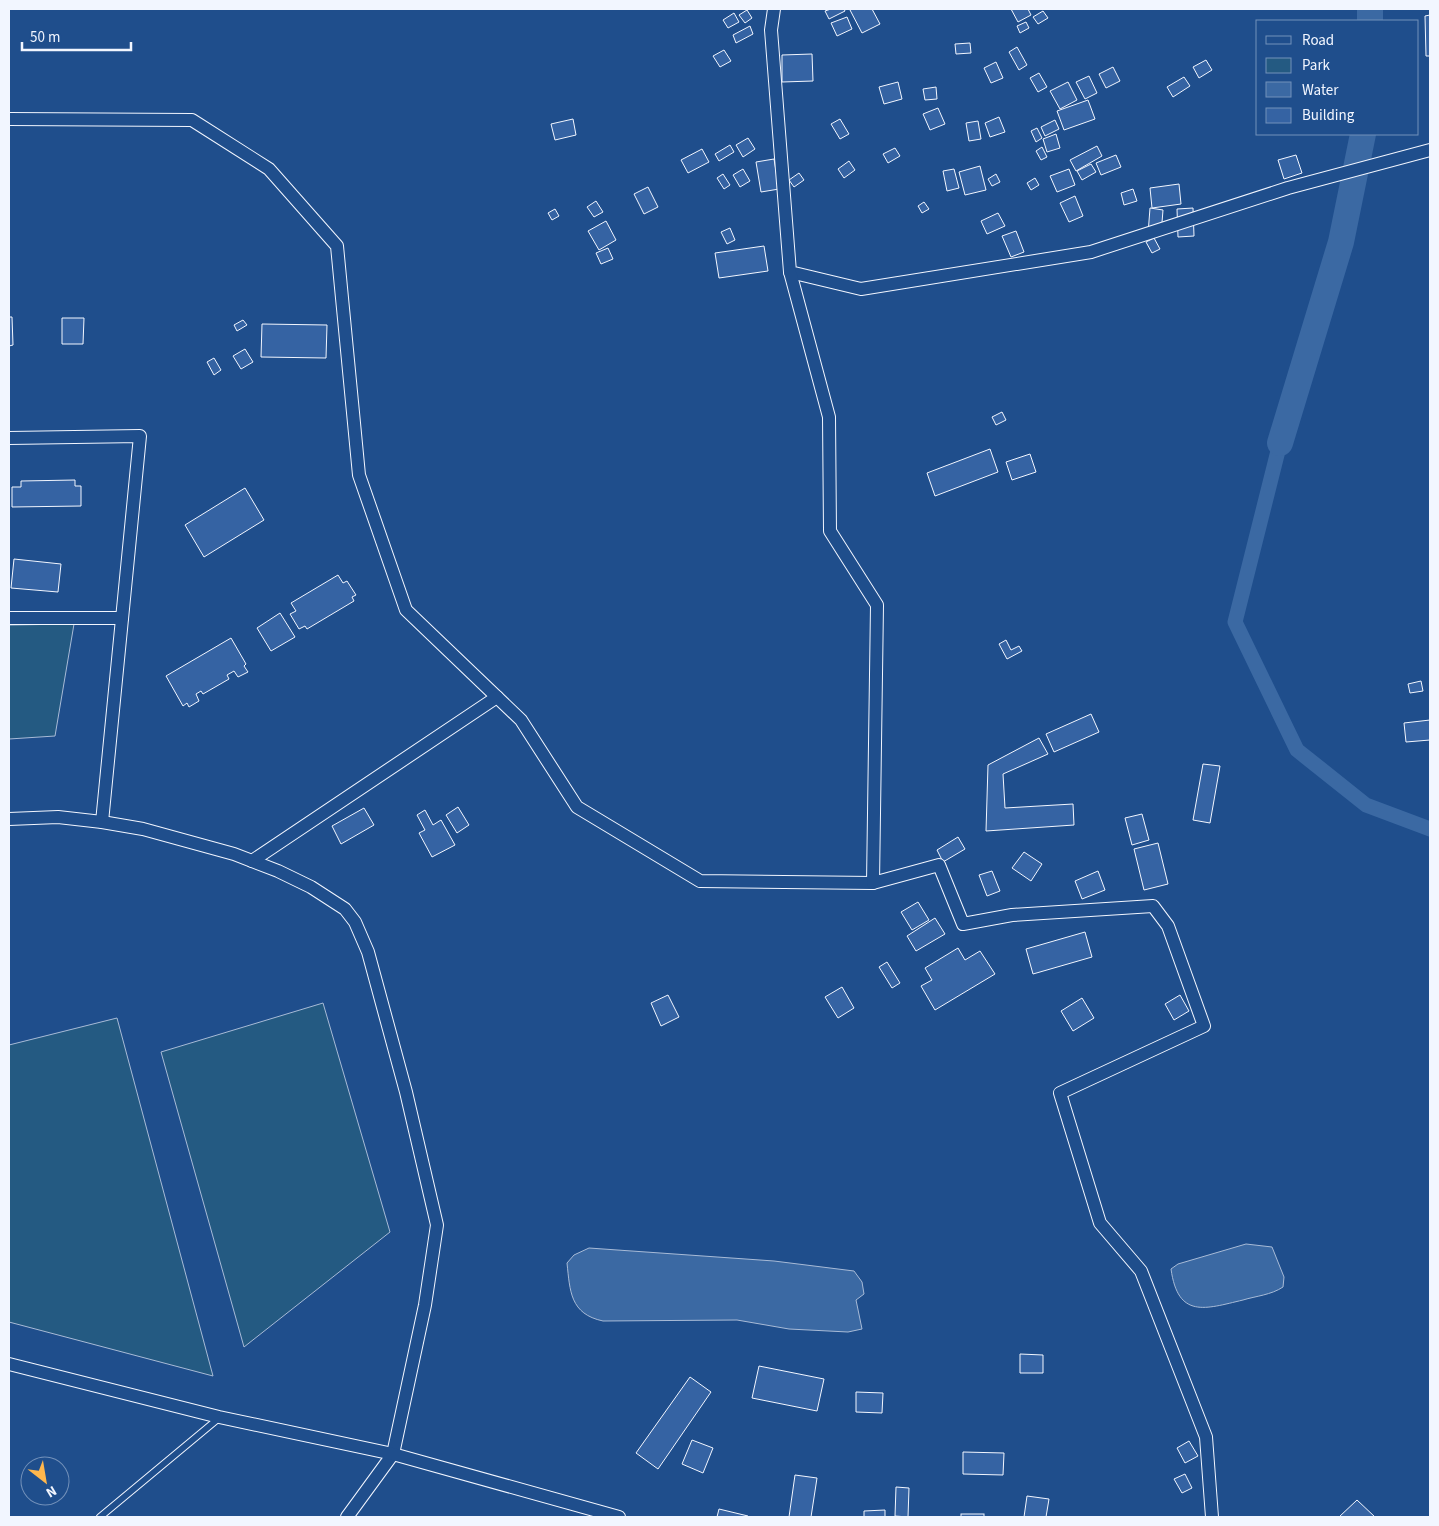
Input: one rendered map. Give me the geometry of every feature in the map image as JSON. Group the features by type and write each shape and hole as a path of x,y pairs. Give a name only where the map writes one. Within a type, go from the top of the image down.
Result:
{"street":[{"path":"774,9 771,30 790,272 829,418 830,532 877,605 873,883"},
{"path":"9,119 192,120 269,169 337,246 359,475 406,610 521,720 577,807 700,881 873,883 939,865 963,924 1012,914 1153,906 1168,926 1204,1026 1060,1092 1100,1223 1141,1271 1206,1437 1212,1517"},
{"path":"790,272 861,289 1091,252 1288,188 1430,150"},
{"path":"9,438 140,436 102,822"},
{"path":"9,618 122,618"},
{"path":"252,861 497,697"},
{"path":"9,819 58,817 143,829 252,861 311,887 345,908 355,922 368,952 406,1092 437,1225 424,1305 394,1454 347,1517"},
{"path":"9,1364 220,1417 394,1454 619,1517"}],"lane":[{"path":"100,1517 220,1417"}],"green space":[{"path":"74,624 55,736 9,739 9,625"},
{"path":"323,1003 390,1232 244,1347 161,1052"},
{"path":"117,1018 213,1376 9,1322 9,1045"}],"water":[{"path":"1246,1244 1272,1247 1284,1277 1283,1287 1274,1292 1217,1306 1195,1307 1187,1303 1180,1296 1171,1269 1178,1264"},
{"path":"589,1248 774,1261 854,1271 862,1282 864,1294 856,1300 862,1329 848,1332 789,1329 737,1320 603,1321 592,1318 578,1307 574,1300 569,1283 567,1263 574,1255"}],"building":[{"path":"844,9 845,11 829,19 825,11"},
{"path":"872,9 880,24 862,33 850,10"},
{"path":"1011,9 1028,9 1031,15 1018,22"},
{"path":"747,10 752,18 745,23 739,15"},
{"path":"1043,11 1048,18 1038,24 1033,17"},
{"path":"734,13 739,22 728,28 723,20"},
{"path":"1430,15 1430,56 1426,56 1425,16"},
{"path":"847,17 852,29 837,36 831,23"},
{"path":"1026,22 1029,28 1020,33 1017,26"},
{"path":"750,26 753,34 736,43 733,35"},
{"path":"970,43 971,53 956,54 955,44"},
{"path":"1017,47 1027,65 1019,70 1009,52"},
{"path":"724,50 731,61 720,67 713,56"},
{"path":"812,54 813,81 782,82 782,55"},
{"path":"1206,60 1212,70 1199,78 1193,67"},
{"path":"996,62 1003,78 991,83 984,68"},
{"path":"1113,67 1120,81 1106,88 1099,74"},
{"path":"1039,73 1047,87 1038,92 1030,78"},
{"path":"1089,76 1097,93 1085,99 1076,82"},
{"path":"1184,77 1190,86 1173,97 1167,87"},
{"path":"898,82 902,99 884,104 879,87"},
{"path":"1068,82 1077,100 1060,109 1050,91"},
{"path":"936,87 937,99 925,100 923,89"},
{"path":"1088,100 1095,119 1064,130 1057,111"},
{"path":"938,108 945,124 930,130 923,114"},
{"path":"999,117 1005,132 990,137 985,123"},
{"path":"573,119 576,135 555,140 551,124"},
{"path":"840,119 849,134 840,139 831,124"},
{"path":"1055,120 1059,129 1045,136 1041,127"},
{"path":"978,121 981,139 969,141 966,123"},
{"path":"1037,128 1042,138 1036,142 1031,131"},
{"path":"1056,134 1060,148 1047,152 1043,139"},
{"path":"748,138 755,149 743,157 736,145"},
{"path":"730,145 734,152 719,161 715,154"},
{"path":"1097,146 1102,156 1076,171 1070,160"},
{"path":"1042,147 1047,157 1041,160 1036,151"},
{"path":"895,148 900,156 888,163 883,154"},
{"path":"702,149 709,162 688,173 681,160"},
{"path":"1116,155 1121,167 1101,175 1096,163"},
{"path":"1296,155 1302,173 1284,179 1278,160"},
{"path":"774,159 779,189 761,192 756,162"},
{"path":"849,161 855,170 844,178 838,169"},
{"path":"1091,164 1096,172 1082,180 1077,171"},
{"path":"980,166 986,190 965,195 959,172"},
{"path":"743,169 750,181 740,187 733,175"},
{"path":"954,169 959,188 947,191 943,171"},
{"path":"1069,169 1075,185 1057,192 1050,176"},
{"path":"799,173 804,180 794,187 789,180"},
{"path":"723,174 730,185 724,189 717,178"},
{"path":"996,174 1000,182 992,186 988,179"},
{"path":"1035,178 1039,185 1031,190 1027,183"},
{"path":"1179,184 1181,204 1152,208 1150,188"},
{"path":"648,187 658,207 644,214 634,194"},
{"path":"1133,189 1137,201 1124,205 1121,193"},
{"path":"1075,196 1083,216 1069,222 1060,203"},
{"path":"596,201 603,212 594,217 587,207"},
{"path":"924,202 929,209 922,213 918,206"},
{"path":"1150,208 1163,210 1161,235 1148,234"},
{"path":"1193,208 1194,236 1178,237 1177,209"},
{"path":"555,209 559,216 552,220 548,213"},
{"path":"998,213 1005,226 987,234 981,221"},
{"path":"606,221 616,240 599,250 588,231"},
{"path":"730,228 735,240 727,244 721,232"},
{"path":"1016,231 1024,252 1011,257 1002,236"},
{"path":"1154,238 1160,249 1152,253 1146,242"},
{"path":"764,246 768,271 719,278 715,253"},
{"path":"608,248 613,259 601,264 596,253"},
{"path":"9,317 12,317 13,345 9,346"},
{"path":"62,318 84,318 83,344 62,344"},
{"path":"243,320 247,325 237,331 234,325"},
{"path":"262,324 327,325 326,358 261,357"},
{"path":"245,349 253,362 241,369 233,356"},
{"path":"214,358 221,370 214,375 207,362"},
{"path":"1002,412 1006,420 996,425 992,417"},
{"path":"990,449 998,472 935,496 927,473"},
{"path":"1030,454 1036,472 1012,480 1006,462"},
{"path":"75,480 75,486 81,486 81,506 12,507 12,487 21,487 21,481"},
{"path":"245,488 264,520 204,557 185,525"},
{"path":"14,559 61,564 58,592 11,588"},
{"path":"338,575 343,583 347,581 356,595 352,597 354,601 307,629 305,626 299,629 290,614 296,611 291,603"},
{"path":"280,613 295,637 271,651 257,628"},
{"path":"231,638 246,664 244,666 248,672 238,677 234,671 227,675 229,679 203,694 201,691 196,694 199,701 189,707 187,703 183,706 166,676"},
{"path":"1006,640 1011,650 1019,646 1022,651 1007,659 999,644"},
{"path":"1421,681 1423,691 1410,693 1408,684"},
{"path":"1091,714 1099,732 1054,752 1046,734"},
{"path":"1430,720 1430,740 1406,742 1404,723"},
{"path":"1039,738 1048,754 1003,774 1005,808 1073,804 1074,825 986,831 988,765"},
{"path":"1203,764 1220,766 1210,823 1193,820"},
{"path":"458,807 469,825 457,833 446,815"},
{"path":"364,808 374,825 341,844 332,826"},
{"path":"425,810 433,825 441,820 455,845 432,857 419,833 425,830 417,815"},
{"path":"1142,814 1149,840 1132,845 1125,818"},
{"path":"958,837 965,849 943,862 937,850"},
{"path":"1158,843 1168,884 1144,890 1134,849"},
{"path":"1024,852 1042,864 1031,881 1012,868"},
{"path":"992,871 1000,891 987,896 979,875"},
{"path":"1098,871 1105,890 1082,899 1075,881"},
{"path":"918,902 929,920 912,930 901,912"},
{"path":"935,918 945,934 916,951 907,936"},
{"path":"1085,932 1092,957 1033,974 1026,949"},
{"path":"958,948 965,960 980,951 995,974 935,1010 921,986 932,980 925,968"},
{"path":"887,962 900,983 892,988 879,967"},
{"path":"842,987 854,1008 838,1018 825,997"},
{"path":"668,995 679,1017 661,1026 651,1003"},
{"path":"1180,995 1189,1011 1174,1020 1165,1004"},
{"path":"1082,998 1094,1018 1073,1031 1061,1011"},
{"path":"1020,1354 1043,1355 1043,1373 1020,1373"},
{"path":"759,1366 824,1379 817,1411 752,1398"},
{"path":"690,1377 711,1392 658,1469 636,1453"},
{"path":"856,1392 883,1393 882,1413 856,1412"},
{"path":"692,1440 713,1448 703,1473 682,1464"},
{"path":"1189,1441 1198,1456 1185,1463 1177,1448"},
{"path":"963,1452 1004,1453 1003,1475 963,1474"},
{"path":"1185,1474 1192,1488 1182,1493 1174,1479"},
{"path":"795,1475 817,1478 811,1517 789,1517"},
{"path":"896,1487 909,1488 908,1517 895,1516"},
{"path":"1027,1496 1049,1499 1046,1517 1024,1517"},
{"path":"1357,1500 1375,1517 1339,1517"},
{"path":"719,1509 748,1516 748,1517 717,1517"},
{"path":"885,1510 885,1517 864,1517 864,1511"},
{"path":"961,1514 984,1514 984,1517 961,1517"}],"waterway":[{"path":"1370,9 1370,20"},
{"path":"1280,443 1341,242 1363,135"},
{"path":"1280,443 1235,622 1297,750 1366,805 1430,829"}]}
